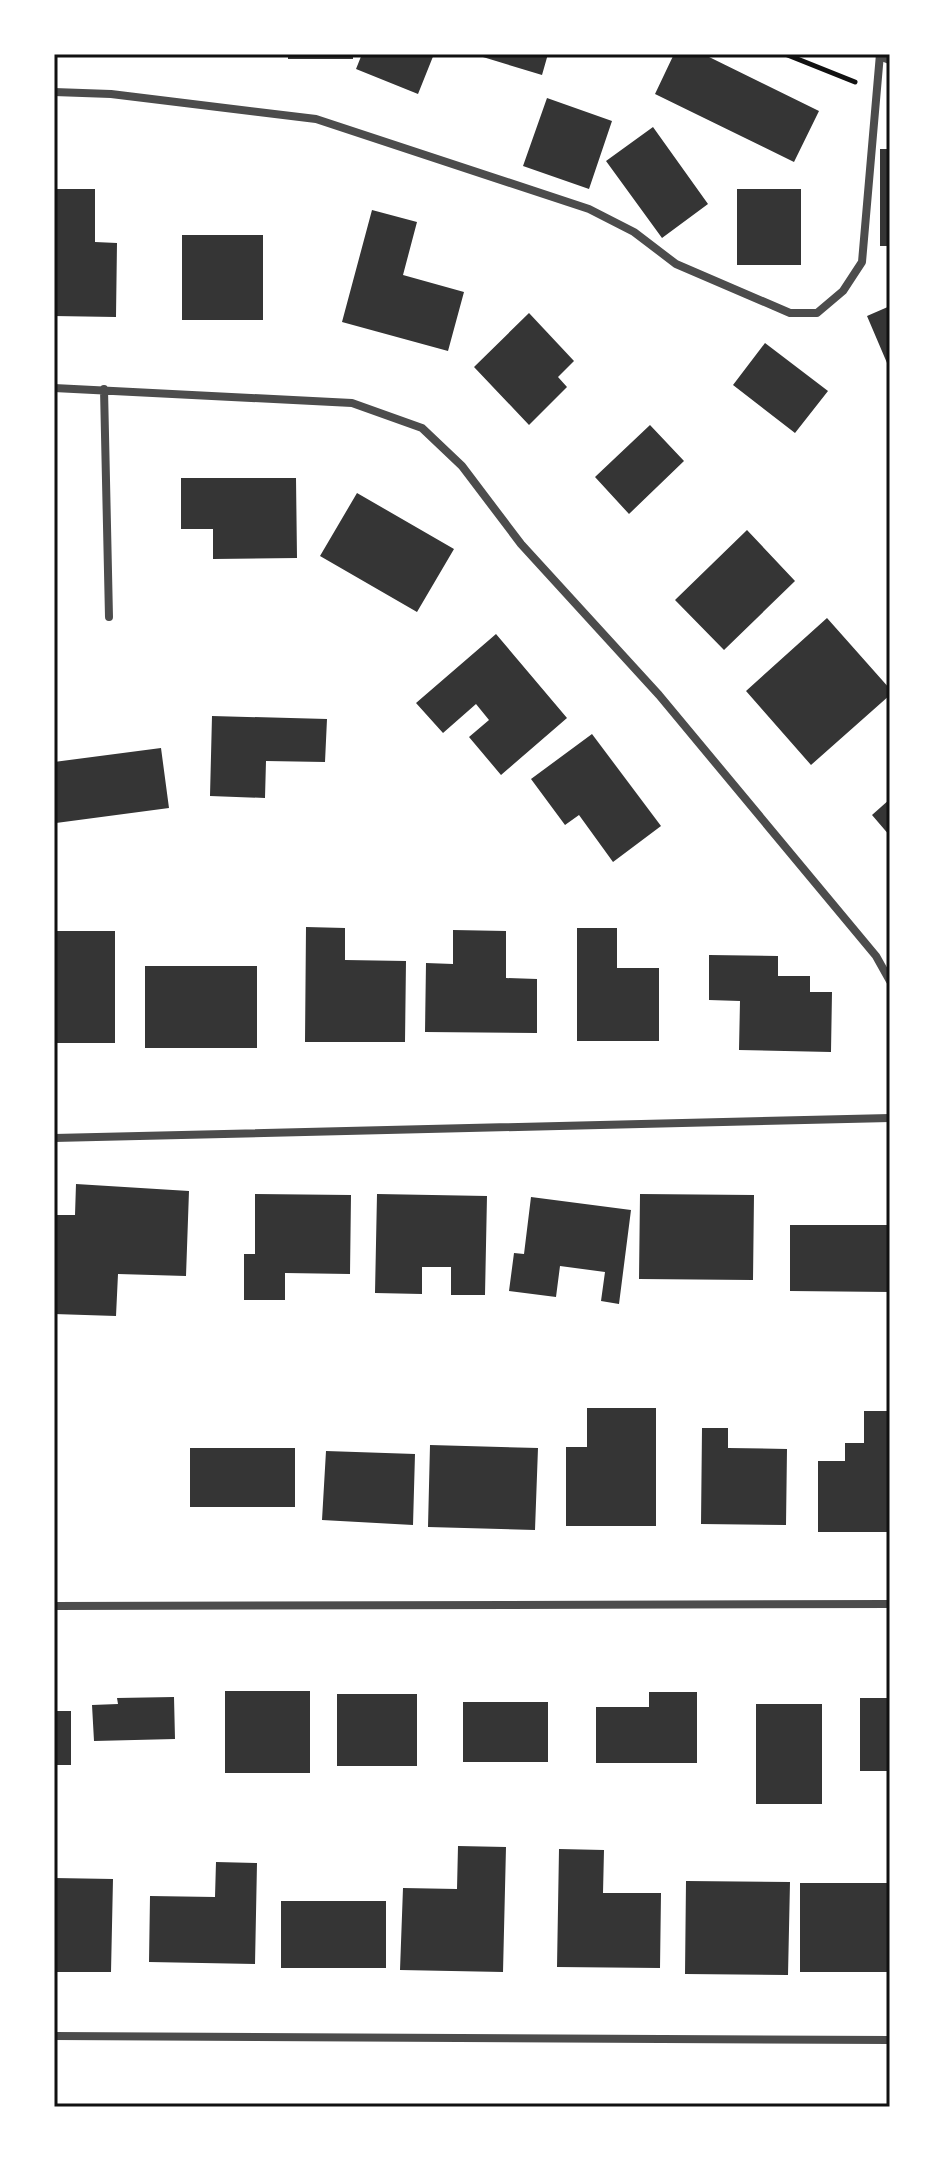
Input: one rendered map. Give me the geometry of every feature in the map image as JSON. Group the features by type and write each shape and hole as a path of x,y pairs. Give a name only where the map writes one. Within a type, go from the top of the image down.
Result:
{"street":[{"path":"54,92 111,94 316,119 589,209 634,232 676,264 790,313 817,313 843,291 862,262 881,54 890,57"},
{"path":"54,388 352,403 422,428 462,466 521,544 659,695 876,956 890,981"},
{"path":"104,389 109,617"},
{"path":"54,1138 890,1118"},
{"path":"54,1606 890,1604"},
{"path":"54,2036 890,2040"}],"path":[{"path":"785,54 855,82"}],"building":[{"path":"117,54 165,54 165,57 117,57"},
{"path":"288,54 353,54 353,59 288,59"},
{"path":"362,54 434,54 418,94 356,69"},
{"path":"473,54 548,54 542,75"},
{"path":"674,54 703,54 819,111 794,162 655,94"},
{"path":"547,98 612,121 589,189 523,166"},
{"path":"653,127 708,204 662,238 606,161"},
{"path":"880,149 890,149 890,246 880,246"},
{"path":"54,189 95,189 95,242 117,243 116,317 54,316"},
{"path":"737,189 801,189 801,265 737,265"},
{"path":"372,210 417,222 403,275 464,292 448,351 342,322"},
{"path":"182,235 263,235 263,320 182,320"},
{"path":"890,306 890,370 867,316"},
{"path":"529,313 574,361 558,377 567,387 529,425 474,367"},
{"path":"765,343 828,391 795,433 733,385"},
{"path":"650,425 684,461 629,514 595,477"},
{"path":"181,478 296,478 297,558 213,559 213,529 181,529"},
{"path":"357,493 454,549 417,612 320,556"},
{"path":"747,530 795,581 724,650 675,600"},
{"path":"827,618 890,689 890,695 811,765 746,691"},
{"path":"496,634 567,718 501,775 469,737 489,720 476,704 443,733 416,703"},
{"path":"212,716 327,719 325,762 266,761 265,798 210,796"},
{"path":"592,734 661,826 613,862 579,815 565,825 531,779"},
{"path":"161,748 169,808 56,823 54,762"},
{"path":"890,799 890,836 872,815"},
{"path":"306,927 345,928 345,960 406,961 405,1042 305,1042"},
{"path":"577,928 617,928 617,968 659,968 659,1041 577,1041"},
{"path":"453,930 506,931 506,978 537,979 537,1033 425,1032 426,963 453,964"},
{"path":"54,931 115,931 115,1043 54,1043"},
{"path":"709,955 778,956 778,976 810,976 810,992 832,992 831,1052 739,1050 740,1001 709,1000"},
{"path":"145,966 257,966 257,1048 145,1048"},
{"path":"76,1184 189,1191 186,1276 118,1274 116,1316 54,1314 54,1215 75,1215"},
{"path":"255,1194 351,1195 350,1274 285,1273 285,1300 244,1300 244,1254 255,1254"},
{"path":"377,1194 487,1196 485,1295 451,1295 451,1267 422,1267 422,1294 375,1293"},
{"path":"640,1194 754,1195 753,1280 639,1279"},
{"path":"531,1197 631,1210 619,1304 601,1301 605,1272 560,1266 556,1297 509,1291 514,1253 524,1254"},
{"path":"790,1225 890,1225 890,1292 790,1291"},
{"path":"587,1408 656,1408 656,1526 566,1526 566,1447 587,1447"},
{"path":"864,1411 890,1411 890,1532 818,1532 818,1461 845,1461 845,1443 864,1443"},
{"path":"702,1428 728,1428 728,1448 787,1449 786,1525 701,1524"},
{"path":"430,1445 538,1448 535,1530 428,1527"},
{"path":"190,1448 295,1448 295,1507 190,1507"},
{"path":"326,1451 415,1454 413,1525 322,1520"},
{"path":"225,1691 310,1691 310,1773 225,1773"},
{"path":"649,1692 697,1692 697,1763 596,1763 596,1707 649,1707"},
{"path":"337,1694 417,1694 417,1766 337,1766"},
{"path":"174,1697 175,1739 94,1741 92,1705 118,1704 117,1698"},
{"path":"860,1698 890,1698 890,1771 860,1771"},
{"path":"463,1702 548,1702 548,1762 463,1762"},
{"path":"756,1704 822,1704 822,1804 756,1804"},
{"path":"54,1711 71,1711 71,1765 54,1765"},
{"path":"458,1846 506,1847 503,1972 400,1970 403,1888 457,1889"},
{"path":"559,1849 604,1850 603,1893 661,1893 660,1968 557,1967"},
{"path":"216,1862 257,1863 255,1964 149,1962 150,1896 215,1897"},
{"path":"54,1878 113,1879 111,1972 54,1972"},
{"path":"686,1881 790,1882 788,1975 685,1974"},
{"path":"800,1883 890,1883 890,1972 800,1972"},
{"path":"281,1901 386,1901 386,1968 281,1968"}]}
